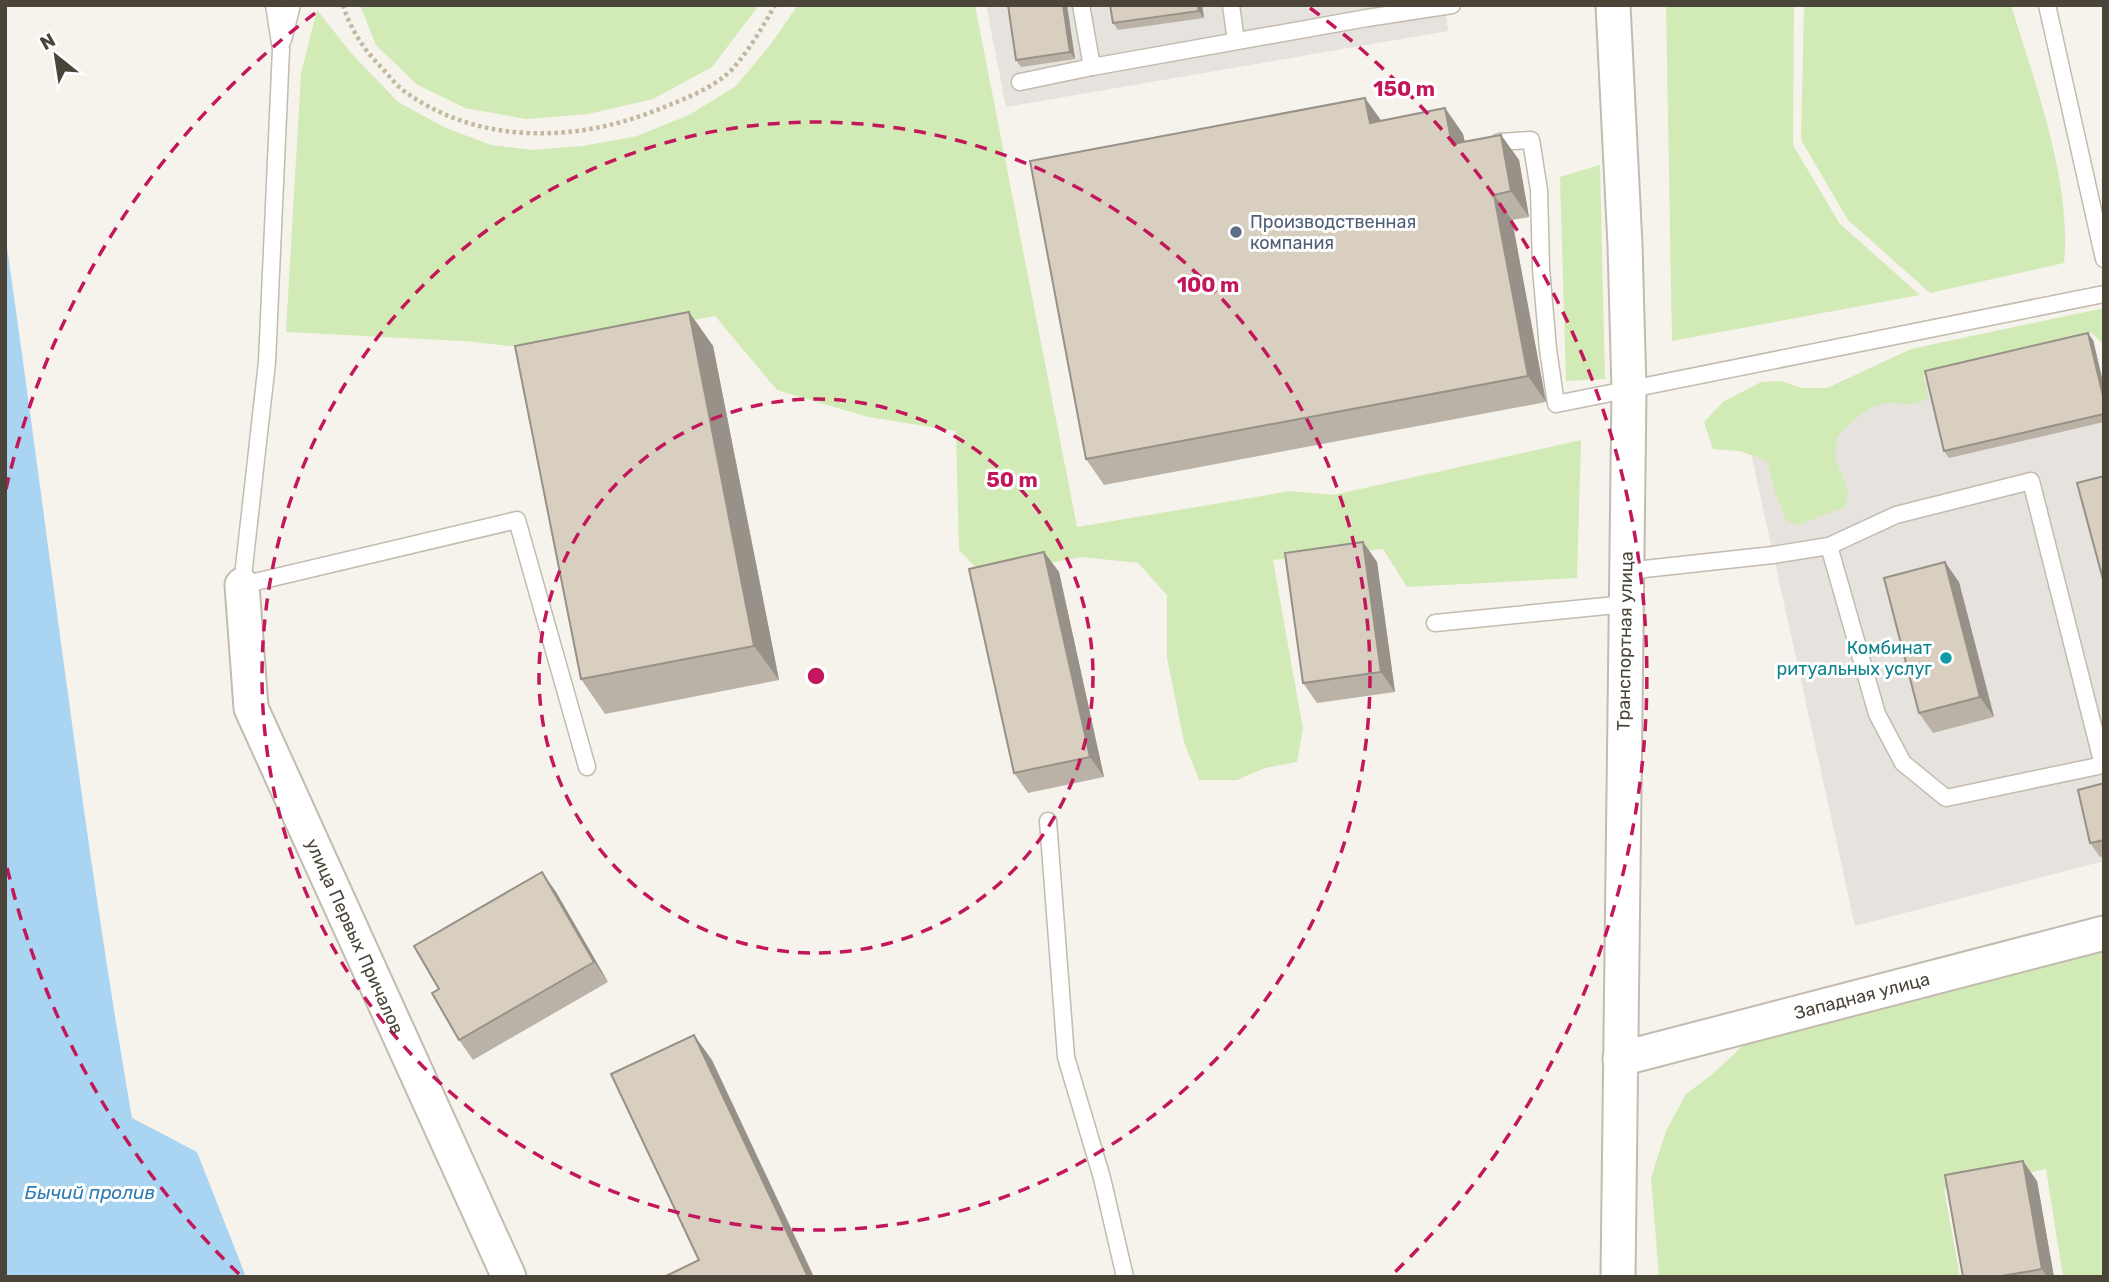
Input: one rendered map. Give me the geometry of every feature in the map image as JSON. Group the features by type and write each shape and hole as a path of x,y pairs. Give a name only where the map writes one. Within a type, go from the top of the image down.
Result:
{"street":[{"name":"Транспортная улица","path":"1613,5 1629,390 1618,1277"},
{"name":"улица Первых Причалов","path":"242,585 251,708 509,1277"},
{"name":"Западная улица","path":"1620,1059 2104,933"}],"lane":[{"path":"274,5 281,49"},
{"path":"292,5 281,49 267,362 242,585 516,520 587,768"},
{"path":"1082,5 1092,67"},
{"path":"1231,5 1236,41"},
{"path":"1020,82 1236,41 1366,11 1452,5"},
{"path":"2047,5 2104,259"},
{"path":"1499,142 1531,140 1539,190 1542,282 1556,404 2104,294"},
{"path":"1626,571 1773,555 1829,545 1896,515 2031,481 2103,765 1946,798 1903,763 1877,714 1829,545"},
{"path":"1435,623 1626,604"},
{"path":"1048,821 1066,1057 1102,1178 1125,1277"}],"path":[{"path":"343,5 346,16 368,53 403,90 439,111 475,125 518,133 554,134 599,129 647,115 685,99 726,75 760,31 775,5"}],"shaded area":[{"path":"986,5 1445,5 1448,31 1006,107"},
{"path":"2093,340 2104,383 2104,861 1855,926 1745,426"}],"green space":[{"path":"360,5 759,5 712,67 653,99 588,114 526,119 465,108 416,84 376,45"},
{"path":"798,5 975,5 1077,527 1291,491 1333,495 1581,440 1577,578 1407,587 1383,549 1273,560 1303,729 1297,762 1265,768 1237,780 1199,780 1184,742 1167,658 1167,595 1138,563 1082,557 983,575 959,550 956,431 868,417 777,390 715,316 538,349 463,341 286,332 301,74 317,10 351,53 398,102 446,128 491,145 532,150 583,146 637,136 689,115 736,86 771,44"},
{"path":"1666,5 1794,5 1793,145 1840,224 1920,295 1672,341"},
{"path":"1804,5 2011,5 2050,133 2057,166 2065,232 2064,263 1930,293 1848,220 1801,140"},
{"path":"1600,165 1605,379 1566,381 1560,177"},
{"path":"2104,308 2104,345 2092,333 1924,375 1928,399 1911,404 1881,404 1860,415 1837,437 1835,458 1848,490 1845,507 1798,525 1786,520 1767,461 1740,451 1713,449 1704,422 1723,402 1761,382 1781,381 1801,388 1827,388 1911,349"},
{"path":"2104,945 2104,1277 2063,1277 2046,1169 1944,1189 1960,1277 1659,1277 1651,1178 1666,1131 1686,1094 1757,1033"}],"water":[{"name":"Бычий пролив","path":"5,234 81,787 132,1118 197,1152 246,1277 5,1277"}],"building":[{"path":"1008,5 1063,5 1070,52 1016,60"},
{"path":"1110,5 1198,5 1199,11 1113,23"},
{"path":"1365,98 1370,123 1445,108 1452,144 1501,135 1511,191 1494,195 1528,376 1086,459 1030,161"},
{"path":"689,312 754,646 581,679 515,346"},
{"path":"2088,333 2104,400 2104,414 1944,451 1925,371"},
{"path":"2104,476 2104,583 2077,483"},
{"path":"1363,542 1381,672 1303,683 1285,553"},
{"path":"1044,552 1090,757 1014,773 969,569"},
{"name":"Комбинат ритуальных услуг","path":"1945,562 1980,697 1919,713 1884,578"},
{"path":"2104,783 2104,840 2090,843 2078,790"},
{"path":"542,872 594,962 459,1040 432,993 439,989 414,946"},
{"path":"694,1035 808,1277 664,1277 699,1260 611,1074"},
{"path":"2023,1161 2042,1269 1996,1277 1963,1277 1945,1175"}],"place":[{"name":"Производственная компания","path":"1236,232"},
{"name":"Комбинат ритуальных услуг","path":"1946,658"}]}
